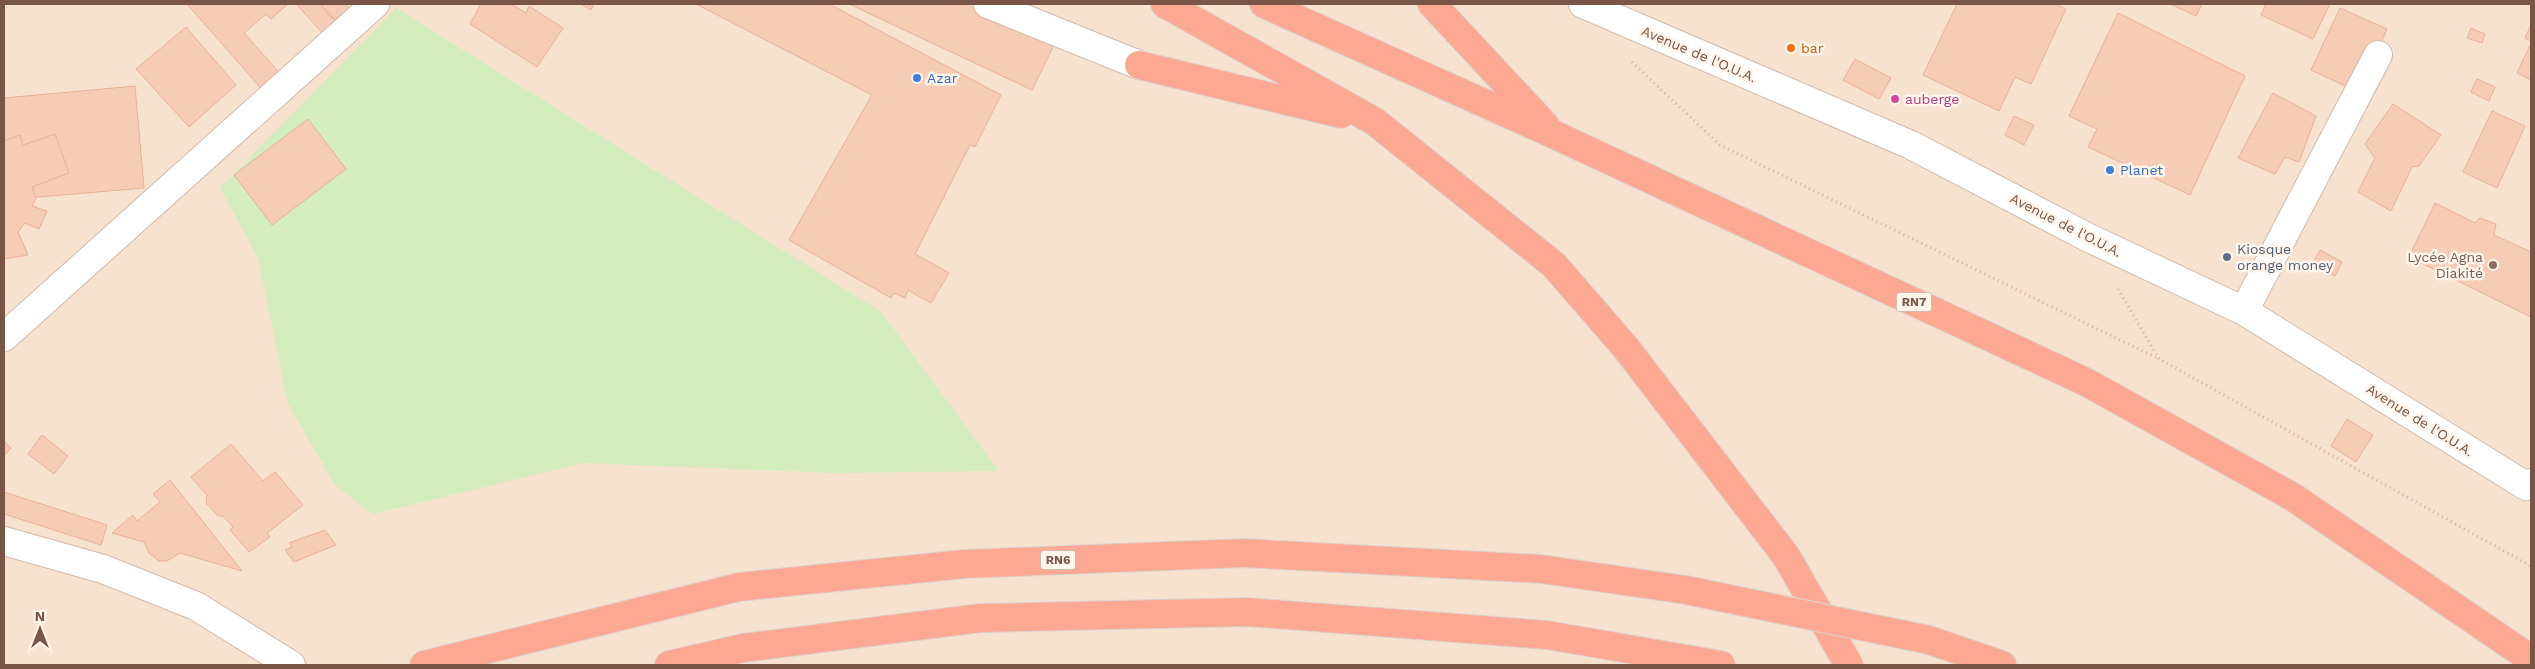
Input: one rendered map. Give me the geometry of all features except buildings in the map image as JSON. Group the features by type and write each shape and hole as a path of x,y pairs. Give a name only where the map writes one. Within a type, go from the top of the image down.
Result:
{"highway":[{"path":"1165,4 1374,121 1554,265 1626,348 1786,556 1849,665"},
{"name":"RN7","path":"1264,4 1555,135 2086,382 2293,497 2531,659"},
{"path":"1432,4 1555,135"},
{"path":"1138,65 1374,121"},
{"name":"RN6","path":"431,663 739,587 964,564 1244,553 1541,569 1686,590 1929,640 2002,665"},
{"path":"669,665 743,648 981,618 1246,612 1547,635 1721,665"}],"street":[{"path":"4,337 375,4"},
{"path":"988,4 1138,65"},
{"name":"Avenue de l'O.U.A.","path":"1584,4 1911,145 2087,237 2244,311 2529,485"},
{"path":"2244,311 2378,55"},
{"path":"4,540 103,569 196,606 291,665"}],"path":[{"path":"1630,60 1720,145 2160,359 2531,566"},
{"path":"2116,286 2160,359"}],"shaded area":[{"path":"4,4 2531,4 2531,665 4,665"}],"green space":[{"path":"396,8 881,312 999,471 836,473 584,463 373,514 335,485 288,404 258,258 220,188"}],"place":[{"name":"bar","path":"1791,48"},
{"name":"Azar","path":"917,78"},
{"name":"auberge","path":"1895,99"},
{"name":"Planet","path":"2110,170"},
{"name":"Kiosque orange money","path":"2227,257"},
{"name":"Lycée Agna Diakité","path":"2493,265"}]}
